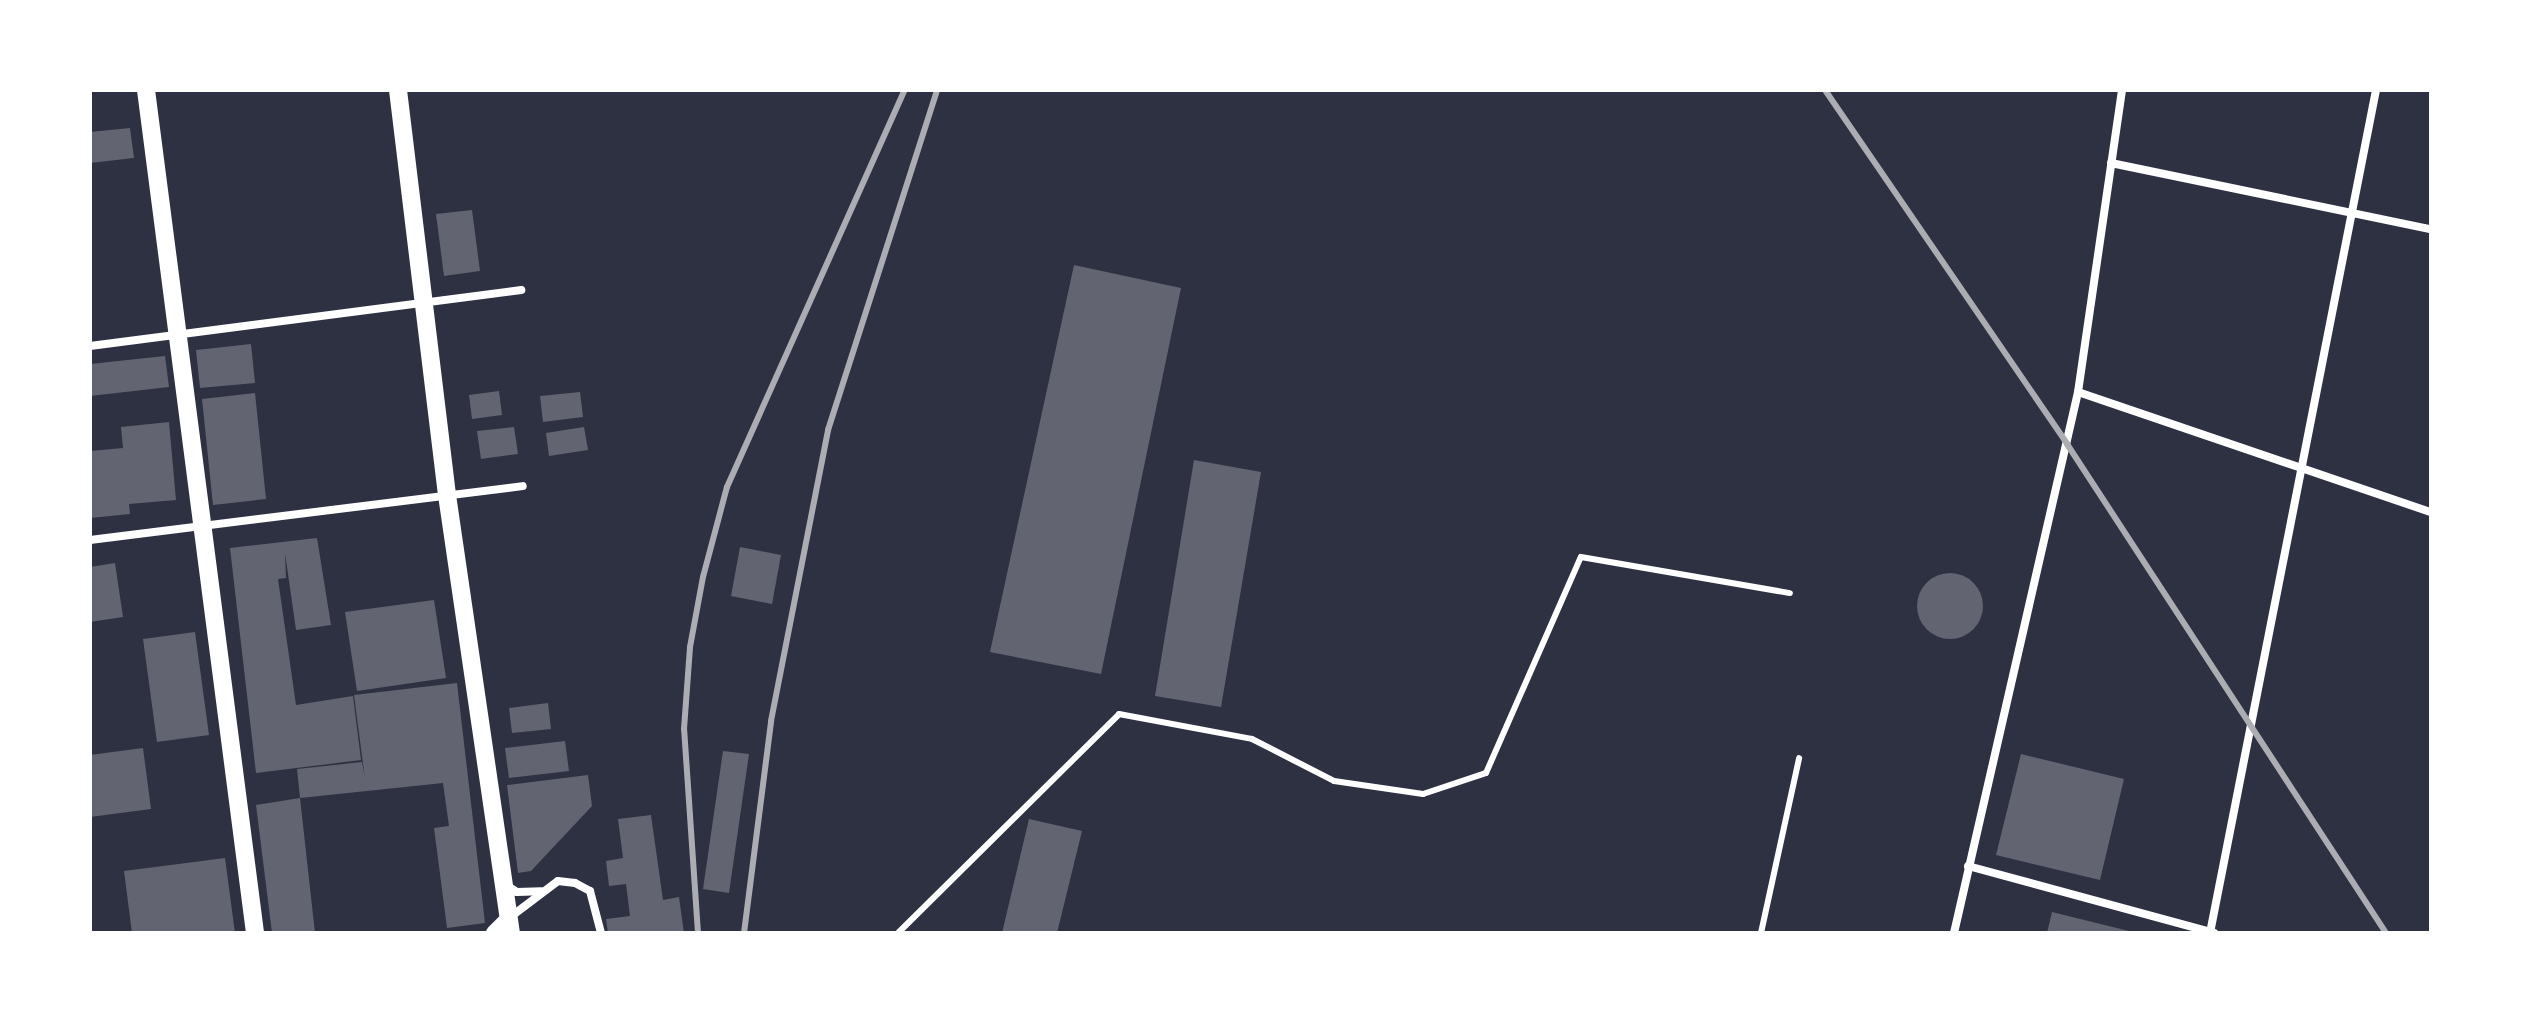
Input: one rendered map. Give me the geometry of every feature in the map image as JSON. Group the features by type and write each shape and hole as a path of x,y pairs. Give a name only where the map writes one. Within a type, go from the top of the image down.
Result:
{"main road":[{"path":"146,90 255,933"},
{"path":"398,90 447,495 510,926 494,933"}],"street":[{"path":"1954,933 2078,392 2122,90"},
{"path":"1968,866 2212,933 2355,213 2376,90"},
{"path":"2111,163 2431,229"},
{"path":"90,346 521,290"},
{"path":"2078,392 2431,512"},
{"path":"90,540 523,486"},
{"path":"510,926 542,891 558,881 590,891 601,933"},
{"path":"504,883 517,892 542,891"}],"lane":[{"path":"898,933 1119,714 1252,739 1334,781 1423,794 1486,773 1581,557 1790,593"},
{"path":"1761,933 1799,758"}],"building":[{"path":"130,128 134,158 90,163 90,132"},
{"path":"472,210 480,271 444,276 436,214"},
{"path":"1074,265 1181,288 1101,674 990,652"},
{"path":"251,344 255,383 200,388 196,350"},
{"path":"165,356 169,387 90,396 90,364"},
{"path":"499,391 502,415 472,419 469,395"},
{"path":"580,392 583,417 543,422 540,396"},
{"path":"255,393 266,499 213,505 202,399"},
{"path":"169,422 176,500 129,504 130,514 90,518 90,451 123,448 121,427"},
{"path":"514,427 518,454 481,459 477,431"},
{"path":"584,427 588,450 549,456 546,433"},
{"path":"1194,460 1261,472 1221,707 1155,696"},
{"path":"317,538 331,625 296,630 285,553 286,578 278,579 296,705 353,696 361,760 256,773 230,548"},
{"path":"740,547 781,555 772,604 731,596"},
{"path":"115,563 123,617 90,622 90,567"},
{"path":"1950,573 1963,576 1973,583 1980,593 1983,606 1980,619 1973,629 1963,636 1950,639 1937,636 1927,629 1920,619 1917,606 1920,593 1927,583 1937,576"},
{"path":"434,600 446,678 357,691 345,612"},
{"path":"195,632 209,735 157,742 143,639"},
{"path":"457,683 485,923 447,928 434,828 449,826 443,783 300,798 297,769 362,762 365,779 354,695"},
{"path":"548,703 551,729 512,733 509,708"},
{"path":"565,741 569,771 509,778 505,748"},
{"path":"143,748 151,809 90,817 90,755"},
{"path":"723,751 749,754 729,893 703,889"},
{"path":"2021,754 2124,779 2100,880 1996,855"},
{"path":"588,775 592,806 531,871 518,873 507,785"},
{"path":"300,798 315,933 272,933 256,805"},
{"path":"651,815 663,900 679,897 684,933 608,933 606,919 630,916 626,884 609,886 606,861 623,858 618,819"},
{"path":"1029,819 1082,831 1057,933 1002,933"},
{"path":"225,858 235,933 132,933 124,871"},
{"path":"2052,912 2133,932 2133,933 2047,933"}],"railway":[{"path":"698,933 684,729 690,647 703,577 727,487 905,90"},
{"path":"744,933 771,721 828,430 937,90"},
{"path":"1825,90 2067,444 2386,933"}]}
